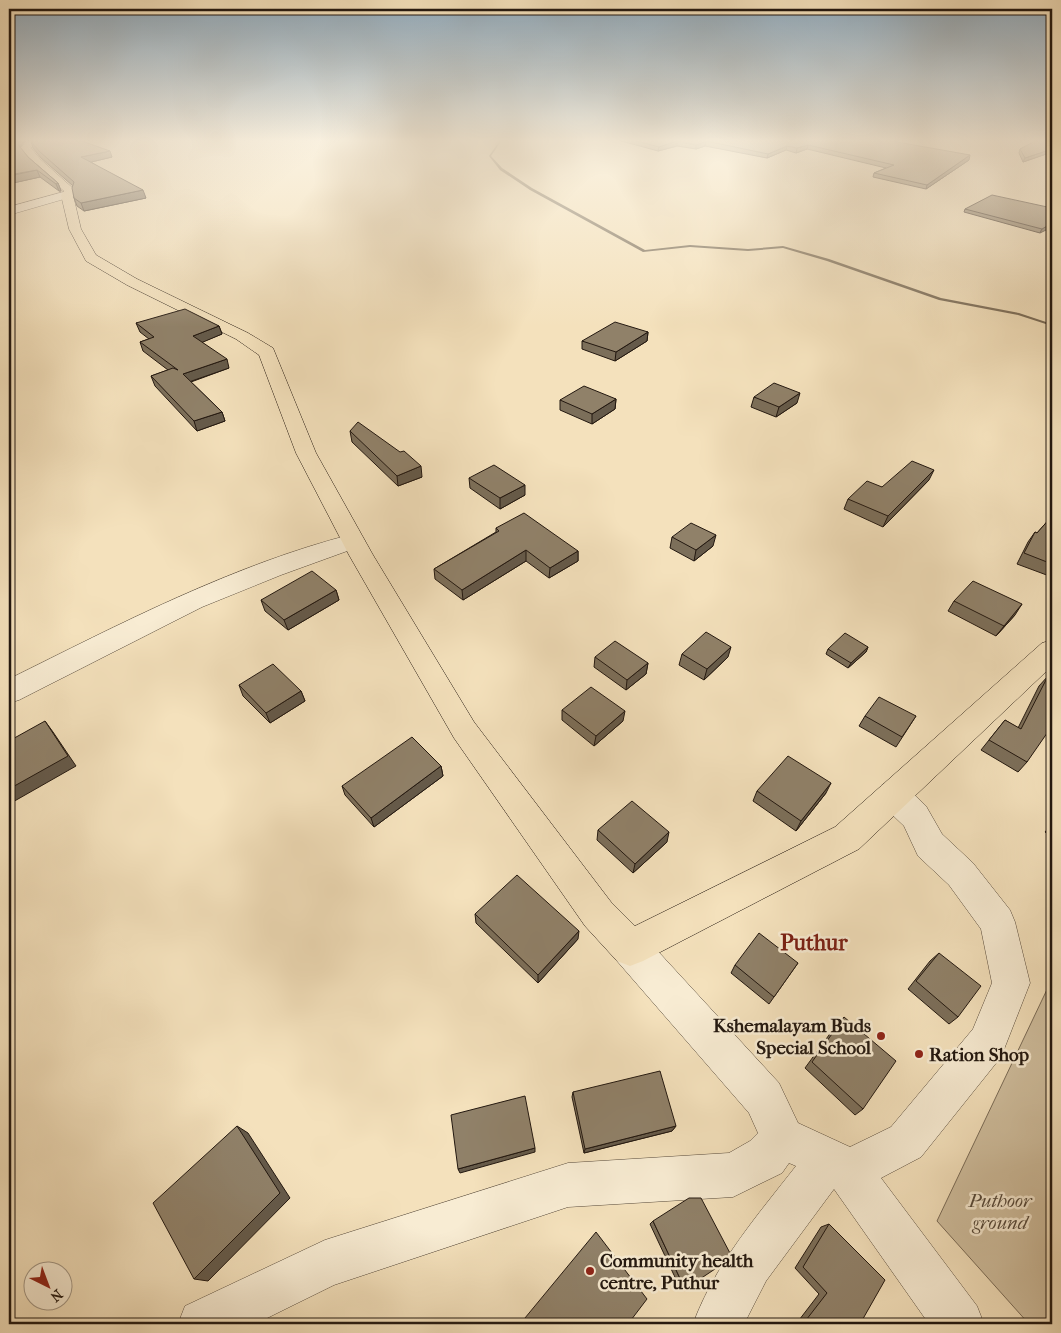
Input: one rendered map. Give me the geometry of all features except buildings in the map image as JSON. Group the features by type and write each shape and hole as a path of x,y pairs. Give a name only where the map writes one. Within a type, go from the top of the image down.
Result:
{"main road":[{"path":"69,202 75,229 91,258 132,282 242,336 267,352 306,453 353,541 464,730 598,914 630,948 847,838 1052,650"}],"street":[{"path":"9,211 41,202"},
{"path":"9,692 195,601 289,563 353,541"},
{"path":"718,1324 749,1264 838,1165 906,1142 987,1043 1011,983 997,922 961,874 930,845 915,816 893,795"},
{"path":"630,948 764,1098 784,1138 838,1165 959,1324"},
{"path":"203,1324 325,1264 558,1188 568,1185 733,1175 766,1157 784,1138"}],"green space":[{"name":"Puthoor ground","path":"1052,979 1052,1324 1029,1324 937,1221"}],"waterway":[{"path":"555,202 644,251 690,246 748,250 783,247 828,260 940,299 1019,314 1052,325"}],"place":[{"name":"Kshemalayam Buds Special School","path":"881,1036"},
{"name":"Ration Shop","path":"919,1054"},
{"name":"Community health centre, Puthur","path":"590,1271"}],"district":[{"name":"Puthur","path":"814,942"}]}
